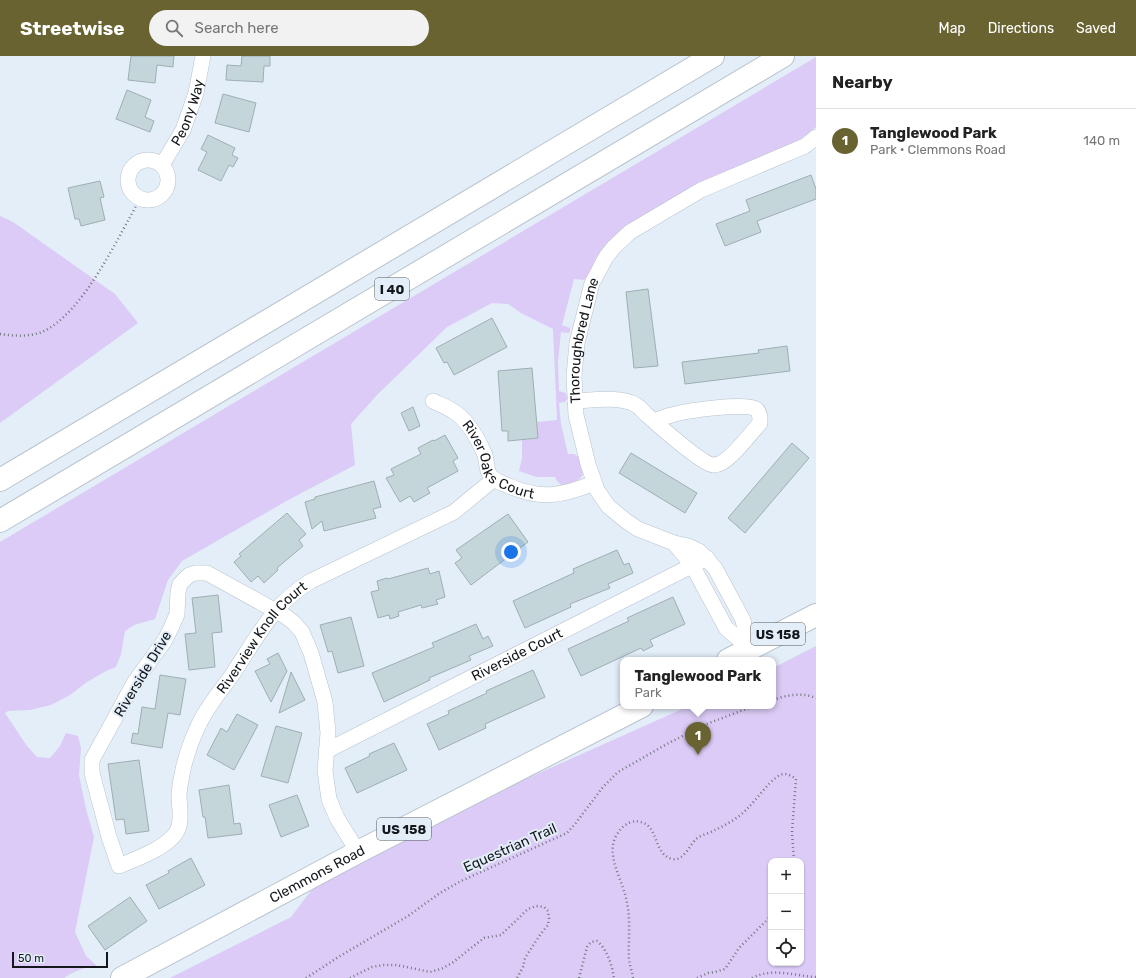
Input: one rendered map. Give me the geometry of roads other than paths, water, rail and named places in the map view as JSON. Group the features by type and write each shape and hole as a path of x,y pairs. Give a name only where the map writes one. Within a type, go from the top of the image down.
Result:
{"main road":[{"name":"I 40","path":"0,480 713,56"},
{"name":"I 40","path":"0,521 783,56"},
{"name":"US 158","path":"733,657 813,618"},
{"name":"Clemmons Road","path":"122,978 358,852 636,709"}],"street":[{"name":"Peony Way","path":"162,165 183,130 196,93 203,56"},
{"name":"Thoroughbred Lane","path":"749,648 726,628 692,565 674,543 638,528 626,521 601,498 594,483 577,422 575,401 575,356 592,283 600,267 614,247 630,232 701,190 805,146 816,137"},
{"path":"148,159 156,161 162,165 169,178 168,186 158,198 151,200 140,199 131,192 127,178 129,170 134,164 141,160 148,159"},
{"path":"575,401 605,400 629,402 636,405 654,421 695,455 712,465 723,462 731,455 760,423 760,417 755,408 741,406 695,410 672,414 654,421"},
{"name":"River Oaks Court","path":"433,401 452,410 463,419 472,430 485,455 489,473 494,480 525,492 542,495 566,494 594,483"},
{"name":"Riverview Knoll Court","path":"119,866 161,846 176,833 180,819 180,780 189,748 198,725 266,622 275,611 299,588 454,512 494,480"},
{"path":"674,543 688,546 699,552 707,558 715,568 743,620 749,648"},
{"name":"Riverside Court","path":"326,751 707,558"},
{"name":"Riverside Drive","path":"119,866 109,837 92,773 92,760 134,683 172,628 176,614 180,584 189,575 195,573 207,573 293,622 302,632 311,653 326,710 328,733 326,751 326,783 329,799 337,818 358,852"}],"place":[{"name":"Tanglewood Park","path":"698,755"}]}
